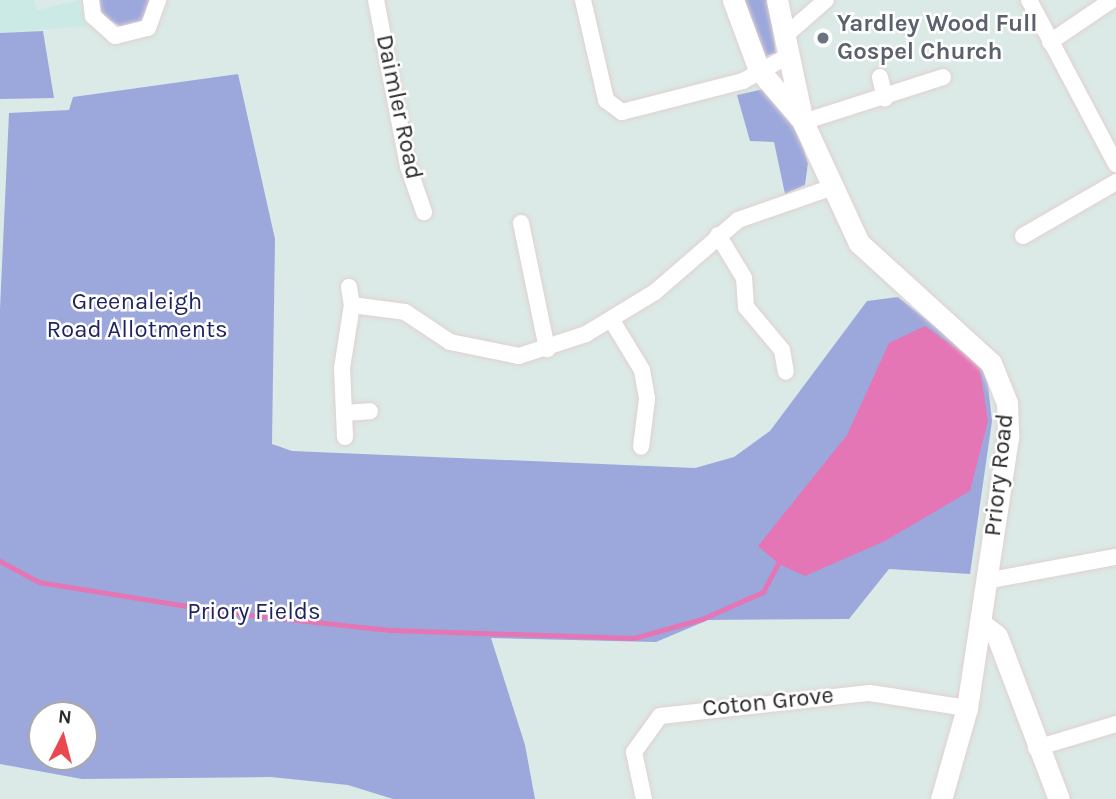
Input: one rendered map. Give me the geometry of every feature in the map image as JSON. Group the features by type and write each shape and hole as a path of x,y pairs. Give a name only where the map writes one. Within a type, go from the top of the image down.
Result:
{"street":[{"path":"91,0 93,16 115,37 148,29 158,0"},
{"name":"Daimler Road","path":"376,0 408,166 424,212"},
{"path":"583,0 606,100 622,112 723,88 759,70 788,45 826,0"},
{"name":"Priory Road","path":"733,0 759,70 803,122"},
{"name":"Priory Road","path":"777,0 803,122 830,188 859,243 881,268 996,371 1008,437 967,708 940,799"},
{"path":"1030,0 1116,164"},
{"path":"1050,42 1112,0"},
{"path":"880,77 885,98"},
{"path":"803,122 885,98 943,77"},
{"path":"1023,236 1116,182"},
{"path":"352,305 405,312 450,342 490,355 547,349 611,319 655,292 738,220 830,188"},
{"path":"521,223 547,349"},
{"path":"718,235 744,278 746,307 782,350 786,372"},
{"path":"345,437 342,368 352,305 349,287"},
{"path":"611,319 642,370 647,399 641,447"},
{"path":"344,413 370,411"},
{"path":"986,581 1116,557"},
{"path":"980,622 997,636 1036,748 1059,799"},
{"name":"Coton Grove","path":"644,799 635,752 660,716 870,693 967,708"},
{"path":"1036,748 1116,724"}],"shaded area":[{"path":"0,0 34,0 37,10 79,0 86,26 0,33"},
{"path":"925,326 979,364 988,421 970,491 885,541 805,576 779,564 758,546 847,435 889,343"}],"green space":[{"path":"99,0 151,0 142,23 125,29 102,16"},
{"path":"739,0 768,0 776,53 763,57"},
{"path":"43,31 54,98 0,99 0,33"},
{"name":"Priory Fields","path":"238,74 275,239 272,444 292,451 695,468 734,457 770,431 867,301 898,297 986,367 992,421 970,574 889,569 849,619 708,620 656,642 491,638 525,745 535,799 393,799 348,785 271,777 82,779 38,771 98,771 98,701 28,701 28,769 0,764 0,309 9,113 69,110 73,97"},
{"path":"764,89 796,126 808,163 805,185 785,194 774,142 750,141 737,95"}],"waterway":[{"path":"0,561 39,582 224,612 391,630 634,638 702,619 763,592 779,562"}],"place":[{"name":"Yardley Wood Full Gospel Church","path":"823,38"}],"park label":[{"name":"Greenaleigh Road Allotments","path":"137,316"}]}
